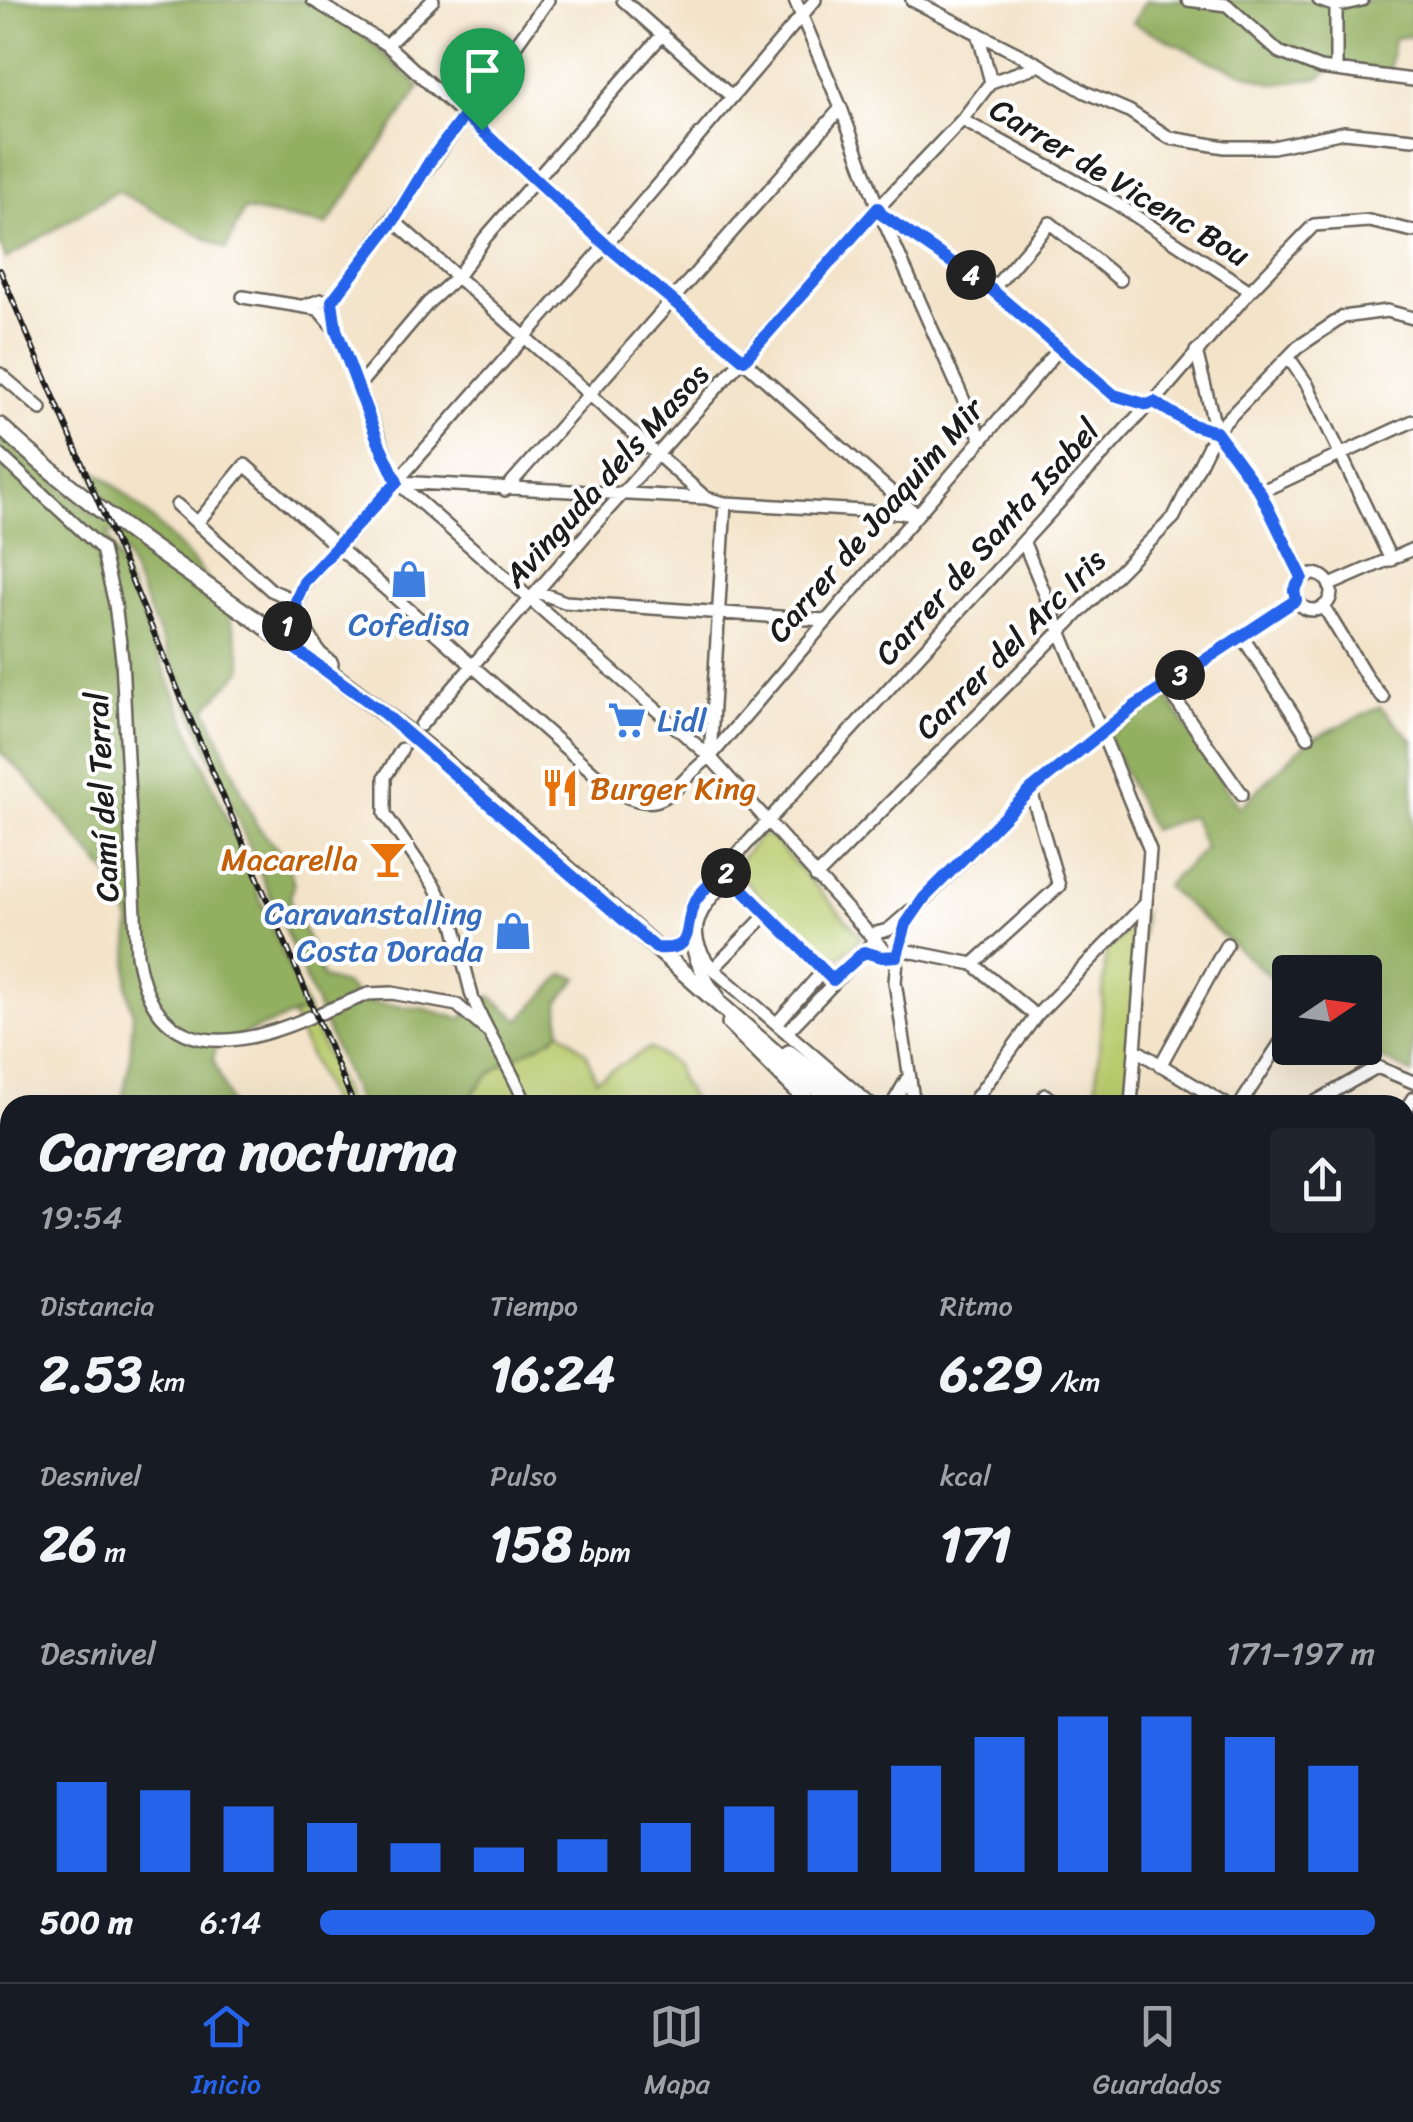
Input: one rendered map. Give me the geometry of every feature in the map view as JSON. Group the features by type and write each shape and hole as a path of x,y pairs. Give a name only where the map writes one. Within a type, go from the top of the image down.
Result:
{"main road":[{"path":"0,426 100,512 344,682 488,801 826,1095"},
{"path":"272,632 292,624 297,609"},
{"path":"297,609 318,654 338,670 344,682"},
{"path":"716,1000 718,1011 802,1095"},
{"path":"769,1045 784,1050 845,1095"}],"street":[{"path":"313,0 387,45 606,245 744,360 916,514"},
{"path":"387,45 433,0"},
{"path":"548,0 430,161 394,220 332,301 336,329 397,482 534,597 546,616 710,756 816,877 895,954"},
{"path":"623,0 731,96"},
{"path":"795,0 880,211 981,439"},
{"path":"177,505 297,609 304,582 338,549 606,245 815,0"},
{"path":"912,0 1040,64 1085,92 1129,111 1170,138 1258,147 1344,132 1413,139"},
{"path":"1188,0 1227,5 1279,52 1320,68 1413,80"},
{"path":"1319,0 1336,6 1362,0"},
{"path":"1336,6 1336,68"},
{"path":"978,33 991,82 1040,64"},
{"path":"358,386 428,303 457,277 485,238 662,34"},
{"name":"Avinguda dels Masos","path":"421,725 624,492 962,120 991,82"},
{"path":"506,490 841,108"},
{"name":"Carrer de Vicenc Bou","path":"962,120 1114,202 1250,291"},
{"path":"880,211 992,290 1114,395 1151,404 1216,432"},
{"path":"394,220 706,498"},
{"name":"Carrer de Santa Isabel","path":"689,932 692,904 727,874 768,822 1314,225 1369,221 1413,230"},
{"path":"992,290 1050,223 1120,280"},
{"path":"243,297 318,309 336,329"},
{"path":"304,306 332,301"},
{"name":"Carrer del Arc Iris","path":"816,877 1174,517 1216,432 1298,347 1343,317 1388,312 1413,318"},
{"name":"Carrer de Joaquim Mir","path":"197,523 245,465 621,794 657,801 674,794 710,756 1060,348"},
{"path":"1196,351 1216,432 1260,492 1302,577"},
{"path":"1289,358 1307,384 1391,560"},
{"path":"0,374 41,409"},
{"path":"1260,492 1413,421"},
{"name":"Camí del Terral","path":"0,455 102,549 115,604 122,660 138,955 148,996 174,1027 193,1038 232,1042 270,1034 368,994 392,992 467,1002"},
{"path":"397,482 506,490 624,492 726,503 916,514"},
{"path":"710,756 726,503"},
{"path":"1024,543 1150,850 1131,1095"},
{"path":"1330,585 1413,549"},
{"path":"1319,574 1330,585 1331,598 1324,607 1306,610 1296,600 1294,590 1302,577 1319,574"},
{"path":"534,597 824,620"},
{"path":"912,1095 895,982 895,954 915,910 1031,790 1166,684 1296,600"},
{"path":"546,616 565,602"},
{"path":"1324,607 1383,698"},
{"path":"1239,638 1248,644 1308,737"},
{"path":"1166,684 1242,794"},
{"path":"712,722 734,728"},
{"path":"402,749 386,778 384,804 393,826 435,887 454,924 467,978 467,1002 514,1074 522,1095"},
{"path":"973,964 1059,886 1031,790"},
{"path":"833,980 727,874 702,907 697,920 702,955 713,969 859,1095"},
{"path":"978,1095 1036,1016 1145,904"},
{"path":"782,1028 864,952 874,936 915,910"},
{"path":"713,969 768,913"},
{"path":"656,948 678,946 689,932"},
{"path":"689,932 700,972 716,1000"},
{"path":"1160,1066 1227,944"},
{"path":"864,952 973,964 1036,1016"},
{"path":"782,1028 823,970"},
{"path":"1136,1050 1209,1095"},
{"path":"1246,1095 1272,1056"},
{"path":"1328,1095 1377,1068 1413,1082"},
{"path":"900,1095 908,1075"}],"green space":[{"path":"0,0 325,0 420,87 327,225 244,210 226,249 117,191 6,259 0,244"},
{"path":"1146,0 1413,0 1413,36 1394,38 1390,72 1340,63 1319,78 1274,84 1213,62 1133,23"},
{"path":"0,436 93,514 104,499 92,469 108,480 185,552 223,604 239,646 242,670 206,708 256,824 289,863 294,886 290,897 292,912 304,929 323,978 345,984 364,1002 426,1009 461,1019 490,996 520,1020 564,974 578,978 559,1001 560,1030 493,1071 473,1095 355,1095 116,533 107,533 307,1010 217,1044 213,1059 227,1095 123,1095 133,1015 127,986 130,924 123,892 24,774 0,752"},
{"path":"1166,695 1239,808 1309,740 1380,707 1413,740 1413,1074 1382,1058 1382,955 1272,955 1272,978 1165,886 1205,849 1192,816 1152,830 1107,737"},
{"path":"761,835 770,836 862,937 828,968 733,868"},
{"path":"1144,913 1128,1095 1096,1095 1106,951"},
{"path":"307,1010 344,1095 327,1095 292,1015"},
{"path":"560,1030 587,1054 596,1079 649,1048 676,1065 690,1095 473,1095 493,1071"}],"railway":[{"path":"0,270 350,1095"}],"place":[{"name":"Cofedisa","path":"409,579"},
{"name":"Lidl","path":"627,720"},
{"name":"Burger King","path":"560,788"},
{"name":"Macarella","path":"388,859"},
{"name":"Caravanstalling Costa Dorada","path":"513,931"}],"route":[{"path":"465,115 482,130 606,245 744,360 878,208 881,214 992,290 1114,395 1148,405 1154,402 1190,424 1216,432 1260,492 1302,577 1294,590 1296,600 1135,706 1031,790 924,898 906,924 897,956 864,952 833,980 723,870 692,904 685,940 672,949 656,948 380,710 272,632 298,618 296,601 304,582 397,482 336,329 332,301 394,220 430,161 465,115"}]}
